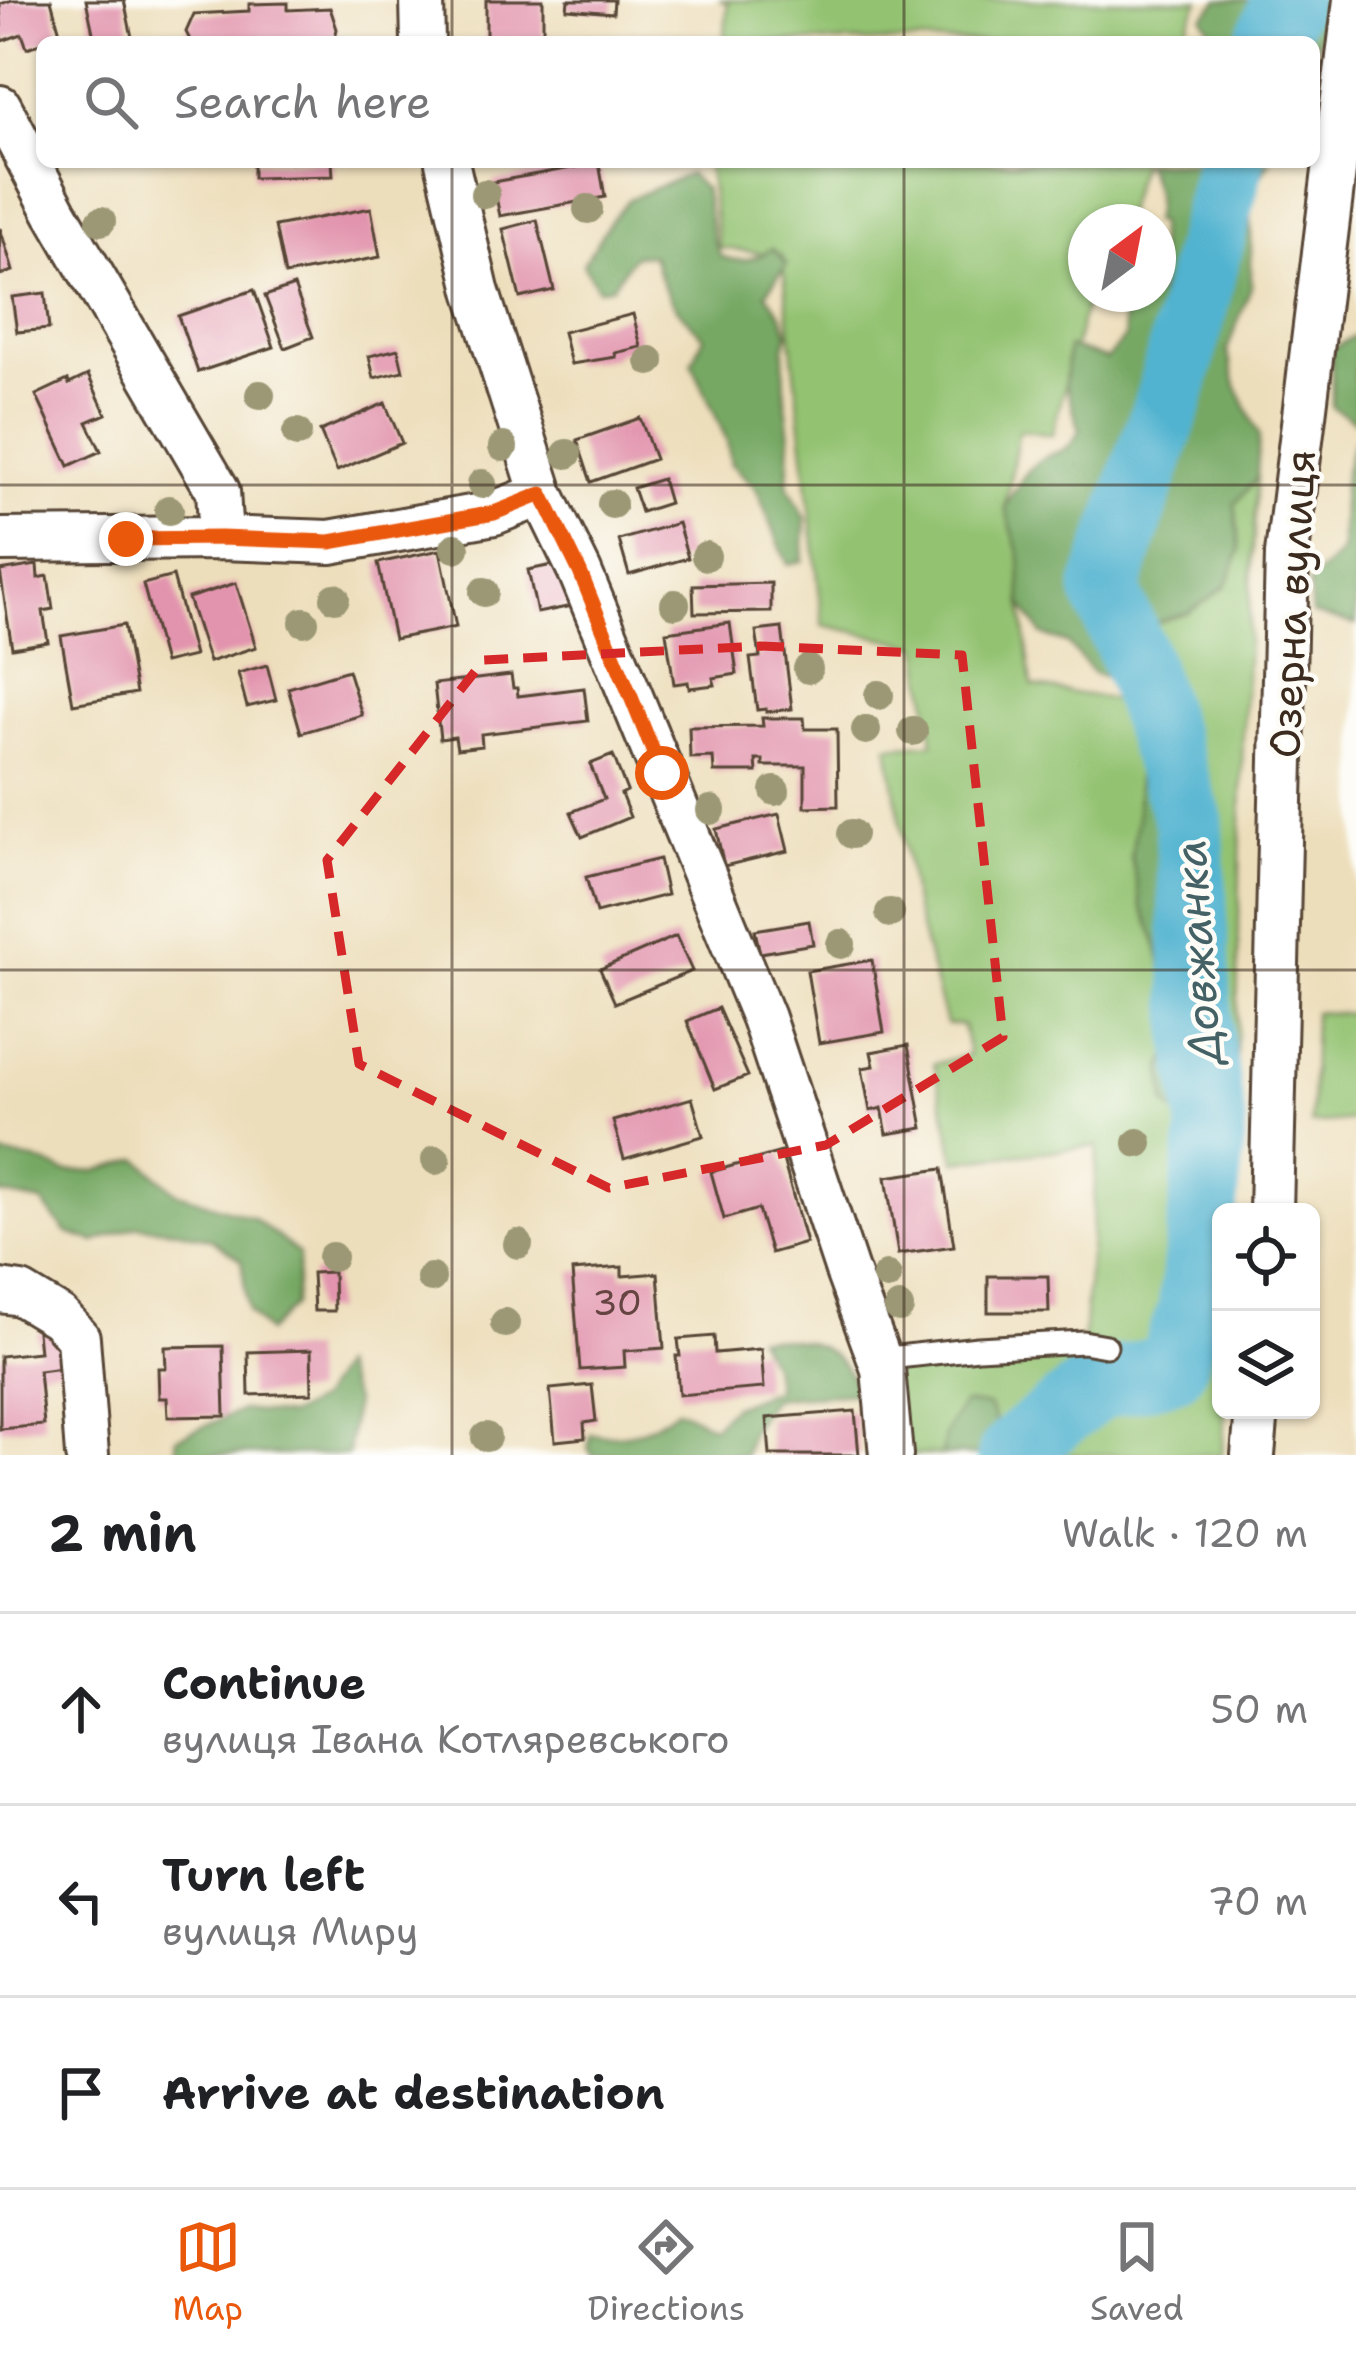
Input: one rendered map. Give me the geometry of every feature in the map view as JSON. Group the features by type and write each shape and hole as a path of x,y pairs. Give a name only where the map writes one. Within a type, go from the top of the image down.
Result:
{"street":[{"path":"422,0 423,36"},
{"name":"Озерна вулиця","path":"1271,1203 1287,554 1354,18"},
{"path":"0,107 56,213 218,491 221,538"},
{"path":"448,168 477,290 542,494 580,572 763,1018 884,1369 891,1455"},
{"path":"0,540 330,542 494,513 542,494"},
{"path":"0,1292 21,1294 40,1305 78,1338 87,1455"},
{"path":"1253,1455 1256,1419"}],"lane":[{"path":"880,1359 978,1348 1083,1342 1106,1346"}],"highlighted area":[{"path":"760,646 962,655 1003,1037 826,1145 609,1188 359,1064 327,860 484,660"}],"green space":[{"path":"719,0 1199,0 1183,36 725,36 728,3"},
{"path":"1219,0 1328,0 1319,36 1215,36 1203,17"},
{"path":"708,168 1139,168 1128,204 1068,204 1068,312 1083,312 1052,435 1019,430 1005,508 1020,555 1032,686 1115,700 1112,678 1158,622 1188,613 1240,551 1235,504 1257,478 1243,729 1233,1203 1212,1203 1212,1419 1224,1419 1222,1455 891,1455 884,1369 1083,1341 1098,1146 956,1161 934,1064 969,1055 963,1025 946,1024 915,910 888,746 933,743 920,646 823,625 782,255 719,248"},
{"path":"1147,168 1266,168 1251,190 1251,287 1227,351 1236,385 1259,435 1257,478 1235,504 1240,551 1226,586 1188,613 1158,622 1112,678 1094,674 1067,643 1042,635 1022,604 1020,555 1005,508 1030,469 1066,449 1080,430 1065,384 1068,347 1107,359 1125,337 1121,312 1176,312 1176,204 1155,204"},
{"path":"689,174 704,189 721,256 748,259 772,248 787,264 766,293 788,333 784,349 788,486 806,519 803,561 788,565 756,488 731,464 727,441 692,363 704,336 671,300 652,255 634,255 612,286 598,289 583,264 629,199"},
{"path":"1356,335 1356,422 1332,407 1332,349"},
{"path":"1356,438 1356,625 1312,614 1309,583 1341,552 1344,479"},
{"path":"1134,695 1185,810 1225,1005 1216,1061 1185,1121 1165,1103 1163,1068 1178,1028 1131,857 1137,819"},
{"path":"1314,1012 1356,1014 1356,1120 1311,1124"},
{"path":"0,1155 35,1160 66,1172 97,1171 139,1159 176,1192 253,1218 299,1254 294,1305 267,1332 248,1311 241,1260 212,1239 137,1226 95,1242 67,1233 42,1202 0,1194"},
{"path":"757,1337 807,1343 831,1353 860,1393 772,1398 750,1432 745,1455 592,1455 588,1448 591,1434 637,1432 677,1409 713,1426 733,1406 776,1389 772,1366"},
{"path":"340,1366 354,1401 348,1455 177,1454 176,1438 243,1410 289,1416 320,1399"},
{"path":"963,1403 989,1406 1001,1436 997,1455 942,1455 945,1434"}],"building":[{"path":"51,0 61,36 36,36 36,45 27,48 22,34 2,41 0,4"},
{"path":"86,0 124,0 132,36 94,36"},
{"path":"486,0 543,0 543,36 486,36"},
{"path":"568,0 614,0 613,13 567,9"},
{"path":"288,3 288,10 330,8 335,36 188,36 186,32 194,14 249,11 249,4"},
{"path":"253,168 332,168 333,176 253,178"},
{"path":"571,168 600,168 605,197 500,216 493,182"},
{"path":"371,208 380,257 285,275 275,226"},
{"path":"537,220 554,290 520,298 503,229"},
{"path":"0,228 13,271 0,275"},
{"path":"294,286 313,337 285,348 265,296"},
{"path":"254,290 274,347 198,372 178,316"},
{"path":"45,293 49,329 17,332 12,297"},
{"path":"633,314 641,347 615,353 616,357 571,364 563,332"},
{"path":"398,349 403,371 374,378 369,356"},
{"path":"88,375 106,414 87,422 101,451 69,466 36,395"},
{"path":"385,403 402,443 337,471 320,431"},
{"path":"640,418 655,459 591,482 577,440"},
{"path":"662,479 669,503 641,512 633,488"},
{"path":"678,523 688,558 629,575 619,540"},
{"path":"440,550 456,627 394,639 378,563"},
{"path":"563,563 572,606 537,613 528,570"},
{"path":"37,565 38,578 48,576 53,609 43,611 48,642 12,648 0,571"},
{"path":"173,576 194,656 164,663 143,584"},
{"path":"236,583 256,647 209,662 188,598"},
{"path":"771,583 771,612 694,613 693,585"},
{"path":"730,623 737,674 713,678 715,685 689,688 688,682 674,684 666,632"},
{"path":"124,625 136,693 73,704 61,636"},
{"path":"782,628 792,709 757,710 750,658 760,657 756,631"},
{"path":"267,665 276,700 247,707 238,673"},
{"path":"348,670 362,715 301,733 288,688"},
{"path":"511,675 518,696 584,688 588,721 481,734 482,746 457,749 455,737 440,739 434,684"},
{"path":"762,718 804,718 805,729 837,729 838,806 805,807 805,766 763,766 763,760 756,760 757,772 714,772 713,757 690,758 689,727 763,726"},
{"path":"613,755 627,791 621,794 630,817 582,837 571,812 604,799 590,764"},
{"path":"779,814 788,851 724,866 716,829"},
{"path":"659,859 667,895 596,913 586,877"},
{"path":"809,921 813,944 760,953 755,930"},
{"path":"676,936 692,971 615,1003 600,969"},
{"path":"872,960 884,1032 819,1043 807,971"},
{"path":"718,1008 748,1076 715,1089 687,1021"},
{"path":"908,1045 923,1128 887,1134 882,1108 870,1111 862,1068 874,1066 871,1052"},
{"path":"692,1098 703,1136 624,1159 613,1121"},
{"path":"781,1152 806,1243 771,1253 758,1209 724,1219 711,1172"},
{"path":"942,1169 954,1246 898,1254 886,1177"},
{"path":"622,1267 622,1276 658,1273 664,1348 624,1351 625,1367 580,1370 572,1271"},
{"path":"333,1272 334,1311 314,1311 312,1273"},
{"path":"988,1276 1048,1276 1049,1312 988,1312"},
{"path":"58,1330 62,1368 39,1371 44,1425 0,1429 0,1356 39,1352 37,1332"},
{"path":"714,1336 715,1353 761,1349 764,1388 679,1395 678,1339"},
{"path":"223,1346 225,1416 168,1417 167,1398 159,1398 158,1368 166,1368 165,1347"},
{"path":"311,1350 312,1393 249,1395 248,1352"},
{"path":"592,1385 596,1421 584,1423 585,1438 555,1441 550,1389"},
{"path":"855,1411 859,1455 770,1455 767,1418"}],"waterway":[{"name":"Довжанка","path":"1271,36 1286,0"},
{"name":"Довжанка","path":"1012,1455 1097,1386 1171,1368 1192,1310 1212,1126 1199,1038 1189,822 1133,654 1105,590 1171,394 1228,168"}],"route":[{"path":"126,539 330,542 494,513 542,494 580,572 662,773"}]}
